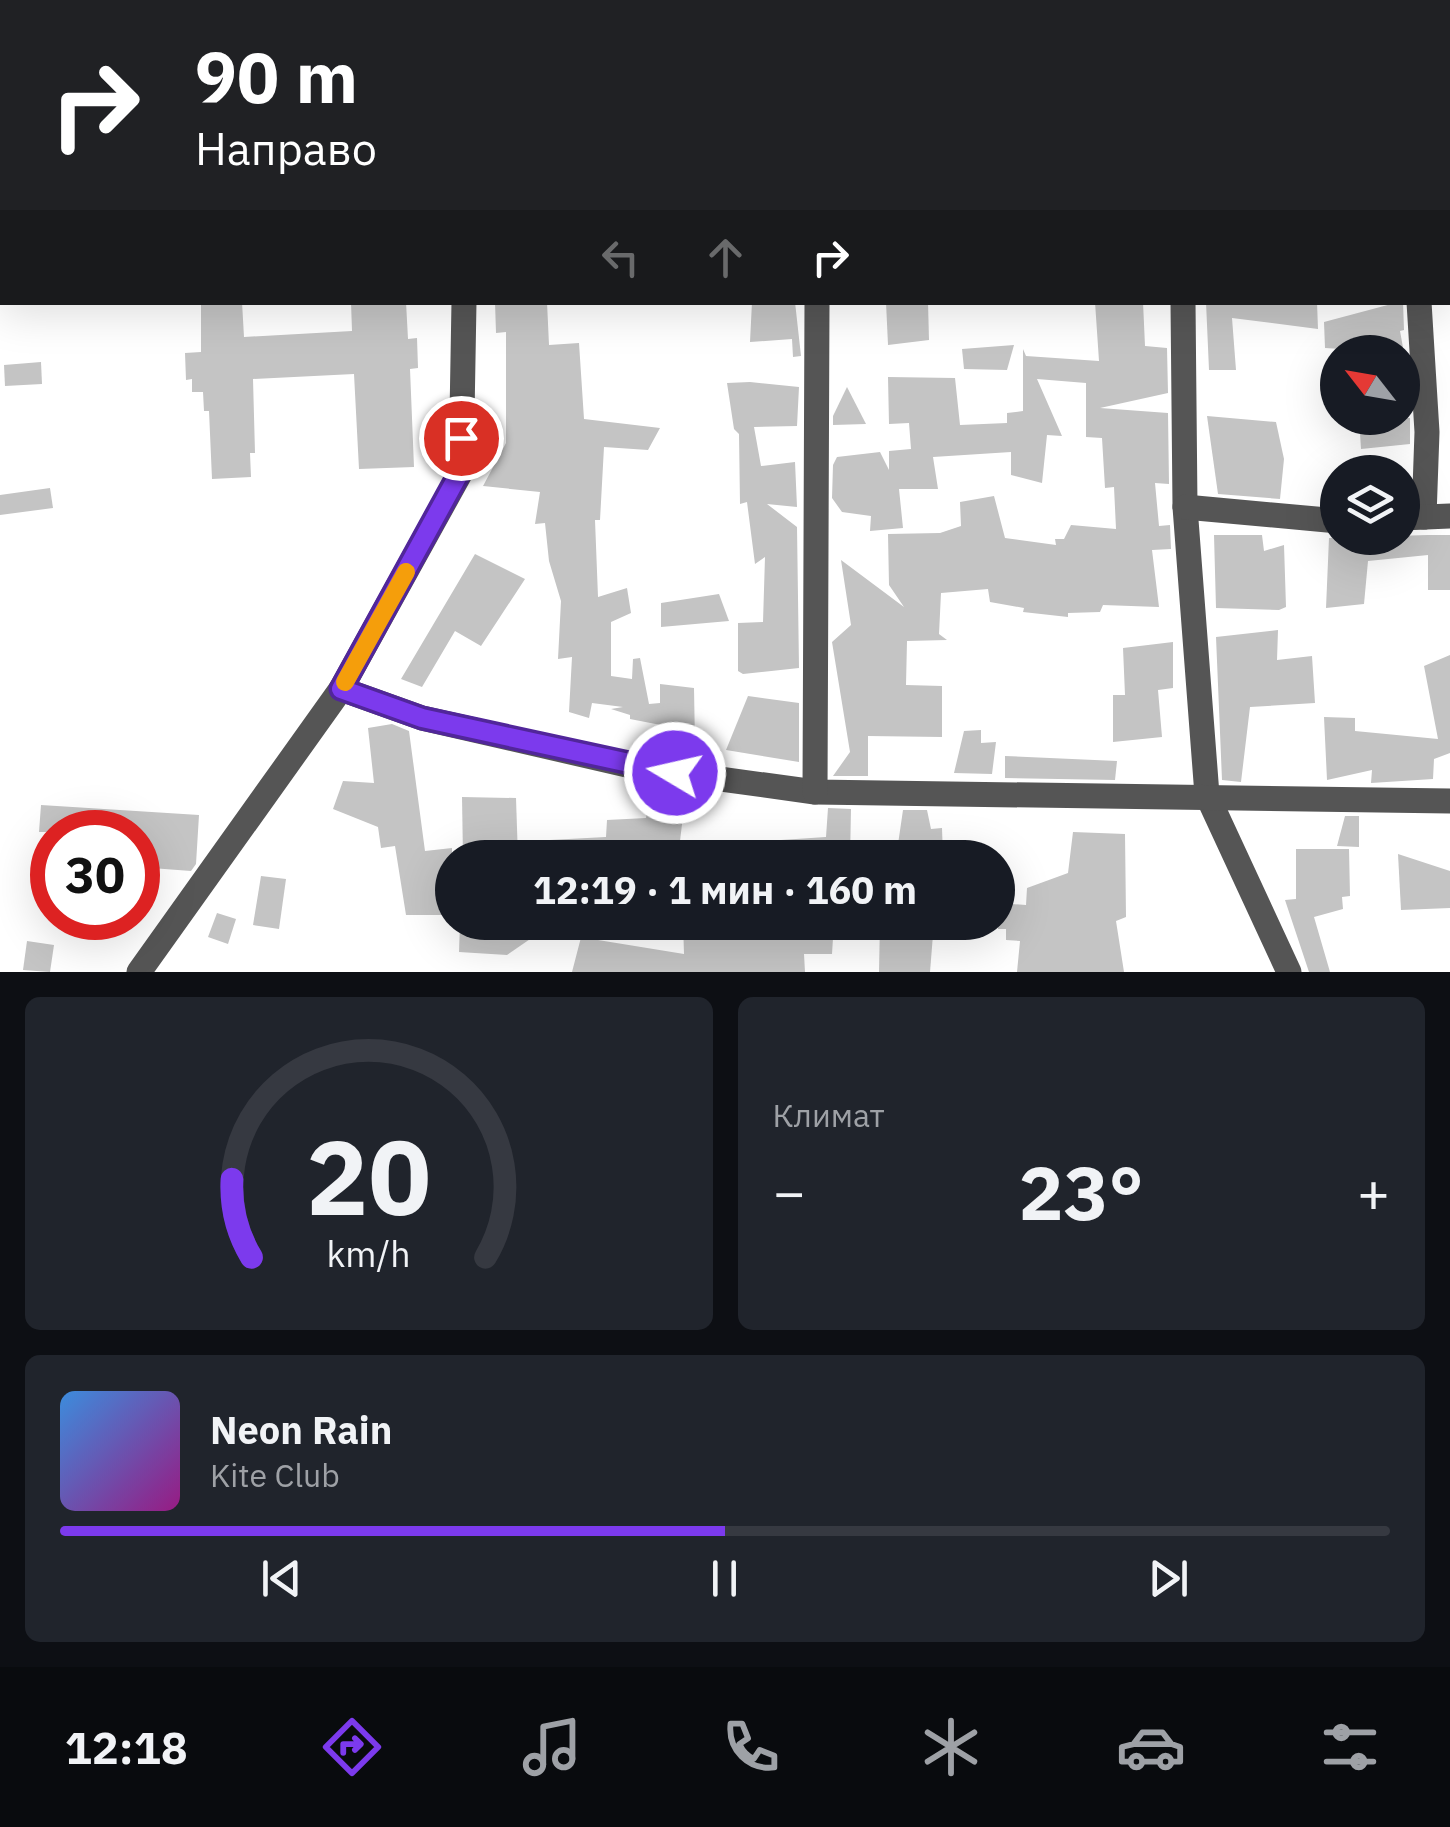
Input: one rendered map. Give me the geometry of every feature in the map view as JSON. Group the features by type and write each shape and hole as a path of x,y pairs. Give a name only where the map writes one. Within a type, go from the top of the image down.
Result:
{"street":[{"path":"138,972 341,689 460,472 464,305"},
{"path":"816,792 817,305"},
{"path":"1183,305 1185,508 1207,796 1289,972"},
{"path":"1419,305 1427,432 1425,517"},
{"path":"1185,508 1320,520"},
{"path":"341,689 422,718 640,768 816,792 1450,801"}],"building":[{"path":"201,305 242,305 244,337 352,331 351,305 406,305 408,339 417,338 418,368 410,369 414,467 359,469 354,374 253,379 255,453 250,453 251,477 212,479 209,411 204,411 203,392 192,392 192,379 186,380 185,353 201,352"},
{"path":"495,305 547,305 549,345 579,343 584,419 660,428 648,450 604,447 600,520 595,520 598,597 627,588 631,613 611,622 611,676 632,679 633,659 640,658 649,704 660,703 660,684 694,688 695,744 721,750 722,763 667,755 671,727 630,719 630,715 611,709 623,707 592,703 589,718 569,712 572,657 558,659 561,601 549,561 545,523 535,524 540,492 483,486 506,443 506,332 496,333"},
{"path":"752,305 795,305 801,356 793,357 792,339 750,342"},
{"path":"886,305 928,305 929,340 888,345"},
{"path":"1095,305 1143,305 1145,346 1167,348 1168,393 1100,408 1168,413 1169,484 1155,483 1159,526 1170,525 1171,549 1152,550 1159,607 1103,605 1100,612 1068,613 1068,617 1023,612 1024,608 990,602 988,589 941,593 939,634 947,640 907,641 906,685 942,686 942,737 868,736 868,776 833,776 850,752 832,642 851,625 841,560 904,607 889,585 888,534 940,533 961,526 960,502 994,496 1005,538 1056,545 1055,539 1064,539 1071,525 1116,529 1114,487 1105,488 1102,438 1086,437 1086,383 1037,379 1062,436 1047,435 1042,483 1011,475 1011,452 933,457 938,489 899,489 903,528 870,531 871,516 842,512 832,498 833,465 837,457 880,452 889,470 889,451 911,449 909,423 889,424 888,377 955,378 960,425 1007,423 1007,413 1023,411 1023,349 1026,356 1099,361"},
{"path":"1206,305 1317,305 1318,329 1232,318 1236,370 1209,370"},
{"path":"1388,305 1403,305 1401,335 1324,335 1324,322"},
{"path":"1014,345 1007,370 964,369 962,349"},
{"path":"41,362 42,384 5,386 4,365"},
{"path":"727,383 799,387 797,426 754,427 761,466 795,462 797,507 767,504 797,527 799,668 743,674 738,671 738,623 763,622 765,557 755,564 747,502 740,504 739,434 734,429"},
{"path":"847,387 866,424 833,425 833,416"},
{"path":"1207,416 1276,422 1284,459 1280,499 1218,494"},
{"path":"1360,435 1410,435 1410,444 1361,449"},
{"path":"50,488 53,508 0,515 0,495"},
{"path":"1214,535 1262,535 1264,551 1284,545 1286,607 1216,608"},
{"path":"1450,535 1450,590 1428,590 1428,555 1368,561 1364,604 1326,608 1328,555 1420,555 1420,536"},
{"path":"475,554 525,579 481,646 455,631 422,687 401,679"},
{"path":"719,594 729,621 661,627 661,603"},
{"path":"1278,630 1277,660 1312,656 1315,703 1250,707 1241,782 1222,780 1216,637"},
{"path":"1173,642 1173,688 1158,690 1162,737 1113,742 1113,695 1125,695 1123,648"},
{"path":"1450,655 1450,753 1434,759 1433,779 1371,783 1372,770 1327,780 1324,717 1355,718 1355,731 1438,739 1424,666"},
{"path":"748,696 799,703 799,762 726,750"},
{"path":"392,724 409,731 425,851 435,850 435,915 406,915 395,846 381,848 378,827 333,809 343,781 374,783 368,728"},
{"path":"981,730 981,743 996,742 992,774 954,773 964,731"},
{"path":"1005,756 1117,761 1115,780 1005,778"},
{"path":"652,786 686,791 680,840 550,840 606,837 607,820 646,818"},
{"path":"462,797 516,798 517,840 463,840"},
{"path":"41,805 120,810 41,810"},
{"path":"828,808 851,809 850,840 781,840 826,837"},
{"path":"903,810 927,810 931,829 942,828 942,840 899,840"},
{"path":"160,813 199,815 196,864 191,871 160,869"},
{"path":"1345,816 1359,816 1359,847 1337,846"},
{"path":"1073,832 1125,834 1126,917 1116,921 1124,972 1017,972 1020,941 1006,940 1015,940 1015,904 1026,905 1027,888 1068,873"},
{"path":"1296,849 1349,849 1350,896 1342,897 1343,909 1314,917 1330,972 1309,972 1285,900 1296,899"},
{"path":"1398,854 1450,871 1450,908 1401,910"},
{"path":"261,876 286,879 279,929 253,925"},
{"path":"217,913 236,919 228,944 208,937"},
{"path":"459,940 529,940 507,955 459,952"},
{"path":"580,940 684,954 684,940 833,940 832,954 804,954 805,972 572,972"},
{"path":"880,940 933,940 930,972 879,972"},
{"path":"27,941 54,945 50,972 23,970"}],"slow traffic":[{"path":"345,682 406,572"}],"route":[{"path":"461,438 460,472 341,689 422,718 675,773"}]}
